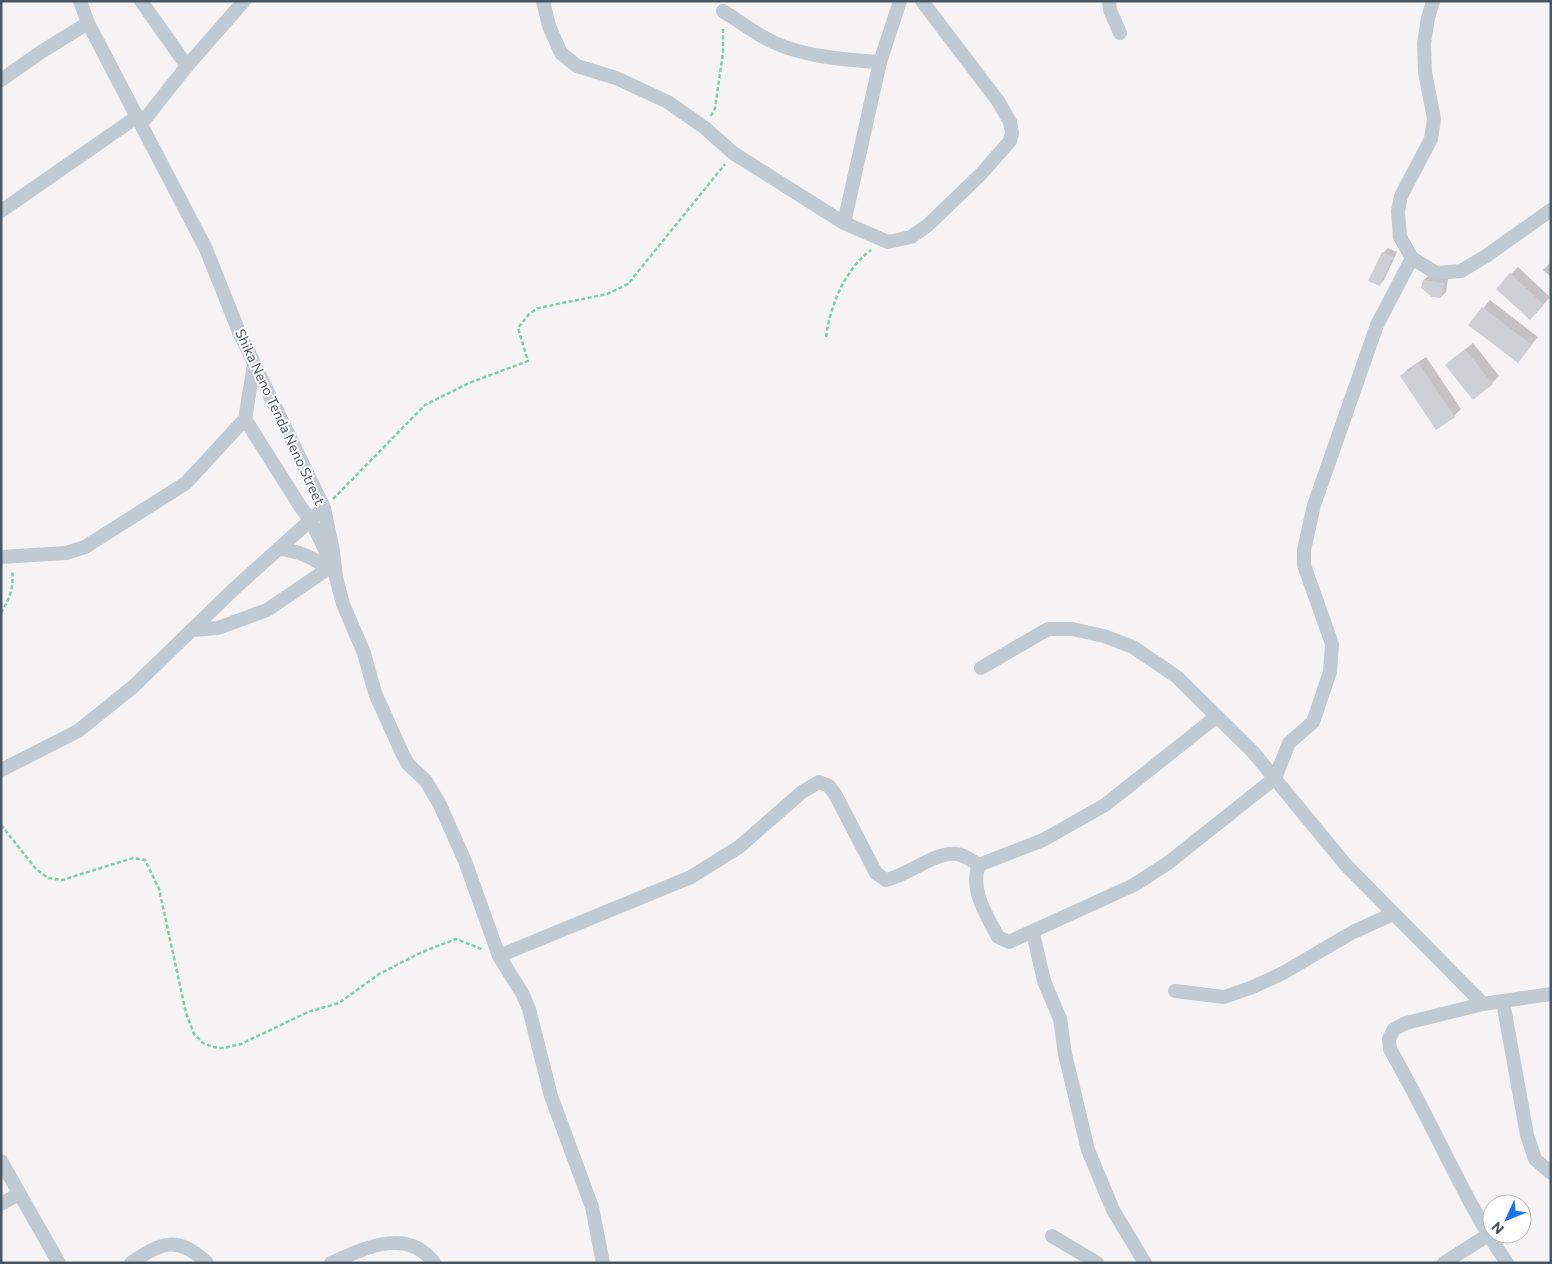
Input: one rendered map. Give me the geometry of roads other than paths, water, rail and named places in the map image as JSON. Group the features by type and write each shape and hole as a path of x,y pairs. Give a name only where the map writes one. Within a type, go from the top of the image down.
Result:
{"street":[{"name":"Shika Neno Tenda Neno Street","path":"80,1 88,23 206,249 254,366 324,508 333,551 332,571 364,653 375,693 402,755 408,764 426,781 440,805 465,861 499,956 522,993 529,1009 551,1096 592,1207 603,1263"},
{"path":"142,1 187,66"},
{"path":"1,211 140,120 244,1"},
{"path":"543,1 549,26 561,53 578,66 616,78 668,102 705,128 733,153 844,223 888,242 911,236 928,224 981,174 1010,141 1012,133 1010,122 998,101 922,1"},
{"path":"844,223 880,62 900,1"},
{"path":"1109,1 1110,10 1120,34"},
{"path":"1432,1 1424,43 1425,72 1434,120 1431,139 1401,196 1398,211 1400,237 1412,258 1436,273 1461,271 1486,256 1551,210"},
{"path":"723,11 766,39 794,50 851,60 880,62"},
{"path":"1,80 88,23"},
{"path":"1216,717 1105,805 1043,840 979,865 975,874 976,884 982,904 998,937 1010,942 1033,932 1134,885 1168,863 1275,778 1289,743 1313,722 1330,672 1332,644 1304,565 1304,550 1314,505 1377,326 1412,258"},
{"path":"5,556 66,553 85,547 186,483 245,419 254,366"},
{"path":"245,419 311,521 332,571"},
{"path":"1,770 78,731 134,686 234,588 324,508"},
{"path":"278,549 294,550 317,560 332,571"},
{"path":"192,630 218,628 266,610 332,571"},
{"path":"981,668 1048,629 1072,629 1104,636 1133,647 1178,677 1216,717 1254,752 1344,864 1483,1004"},
{"path":"499,956 691,877 739,847 802,792 819,782 829,786 876,873 886,880 897,878 943,854 958,854 979,865"},
{"path":"1174,991 1224,997 1284,973 1353,932 1393,914"},
{"path":"1033,932 1044,981 1060,1019 1065,1054 1088,1150 1113,1210 1145,1263"},
{"path":"1482,1224 1390,1049 1389,1039 1394,1029 1406,1023 1483,1004 1551,994"},
{"path":"1503,1002 1526,1135 1535,1159 1551,1173"},
{"path":"1,1161 59,1263"},
{"path":"1,1204 19,1194"},
{"path":"1052,1236 1097,1263"},
{"path":"1444,1263 1482,1239"},
{"path":"331,1263 378,1245 396,1242 413,1245 434,1263"},
{"path":"131,1263 153,1248 174,1244 194,1251 207,1263"},
{"path":"1494,1244 1507,1263"}]}
